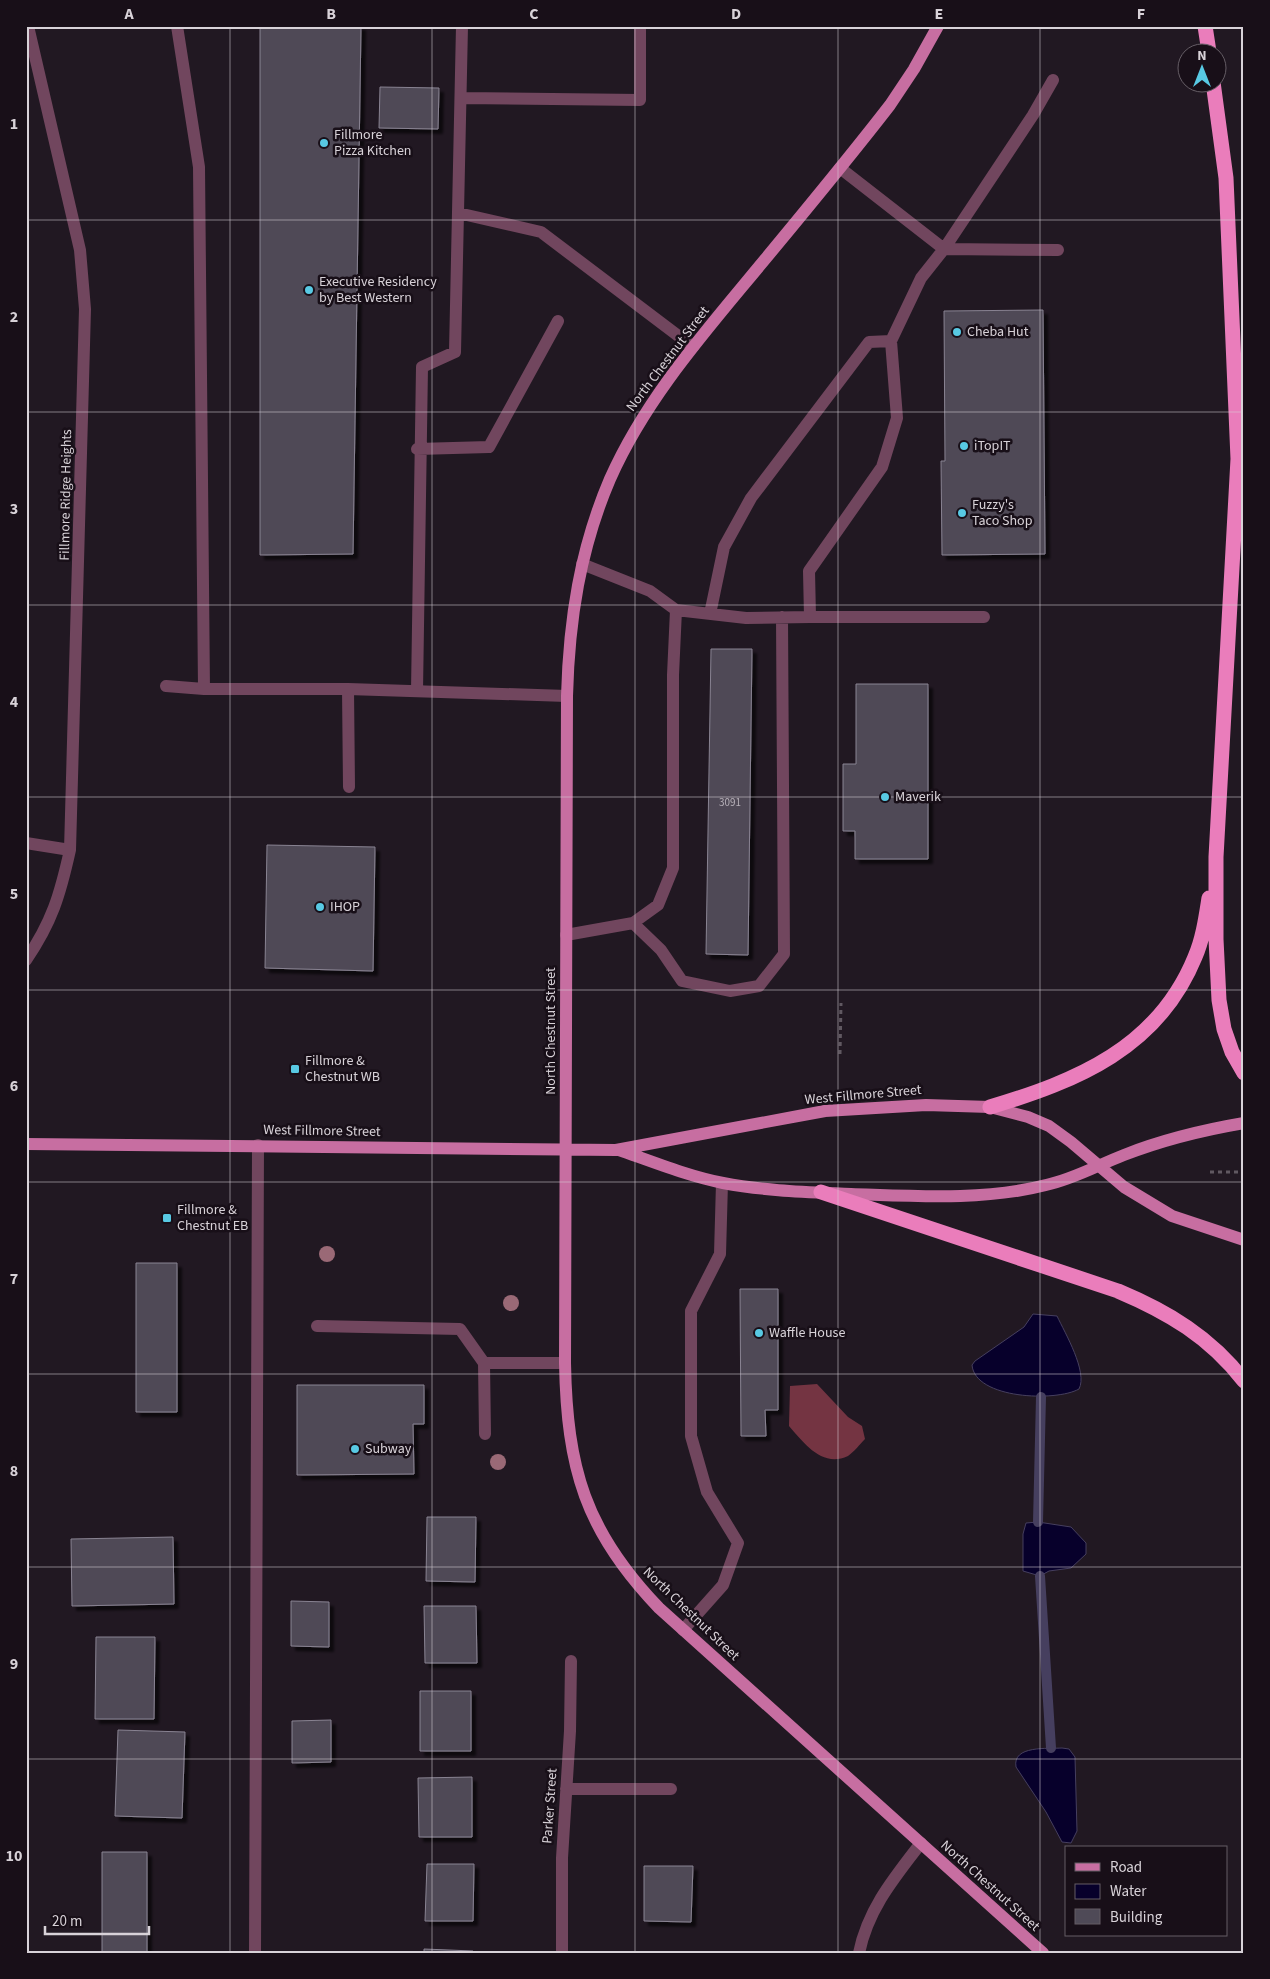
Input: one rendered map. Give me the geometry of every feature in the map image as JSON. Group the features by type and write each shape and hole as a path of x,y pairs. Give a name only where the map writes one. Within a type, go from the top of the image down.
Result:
{"highway":[{"path":"1205,26 1207,42"},
{"path":"1214,92 1226,178 1238,459 1216,857 1219,1000 1227,1040 1244,1073"},
{"path":"990,1107 1057,1086 1105,1062 1134,1040 1165,1008 1188,974 1198,949 1216,857"},
{"path":"821,1192 1118,1291 1152,1305 1186,1325 1209,1342 1244,1381"}],"main road":[{"name":"North Chestnut Street","path":"938,26 914,70 890,105 693,347 651,404 628,443 603,497 582,564 570,630 567,696 565,1363 567,1420 571,1447 591,1513 608,1546 628,1574 659,1608 683,1630 1042,1953"},
{"name":"West Fillmore Street","path":"26,1144 616,1150 825,1112 926,1104 990,1107 1028,1117 1049,1126 1137,1196 1172,1216 1244,1240"},
{"name":"West Fillmore Street","path":"616,1150 722,1182 773,1190 921,1195 1008,1192 1059,1182 1157,1144 1244,1123"}],"street":[{"name":"Fillmore Ridge Heights","path":"26,960 42,936 55,909 70,850 79,553 84,282 80,250 28,26"},
{"path":"177,26 199,167 204,689"},
{"path":"417,691 419,449 422,367 455,352 462,26"},
{"path":"461,98 640,100 640,26"},
{"path":"810,617 809,570 882,466 898,418 891,340 921,278 944,249 1033,115 1053,80"},
{"path":"840,168 944,249 1058,250"},
{"path":"458,213 541,232 693,347"},
{"path":"419,449 489,448 558,322"},
{"path":"710,614 724,547 751,498 869,342 891,340"},
{"path":"582,564 650,591 676,610 746,618 984,617"},
{"path":"566,935 633,923 658,905 673,868 673,675 676,610"},
{"path":"633,923 661,950 682,981 730,991 759,986 784,954 782,617"},
{"path":"166,686 204,689 348,689 567,696"},
{"path":"348,689 350,787"},
{"path":"26,843 70,850"},
{"path":"255,1953 258,1145"},
{"path":"683,1630 723,1585 738,1543 707,1492 691,1436 690,1311 720,1254 722,1182"},
{"path":"317,1326 460,1329 484,1363 486,1434"},
{"path":"484,1363 565,1363"},
{"name":"Parker Street","path":"562,1953 562,1849 570,1731 571,1661"},
{"path":"566,1789 671,1789"},
{"path":"859,1953 869,1917 885,1890 921,1843"}],"path":[{"path":"840,1054 841,1003"},
{"path":"1210,1172 1244,1172"}],"shaded area":[{"path":"817,1384 848,1417 862,1426 865,1439 848,1456 830,1459 814,1452 789,1426 790,1386"}],"water":[{"path":"1033,1314 1057,1316 1078,1363 1081,1382 1079,1389 1053,1396 1018,1395 987,1385 977,1376 972,1365 975,1361 1024,1327"},
{"path":"1038,1522 1071,1527 1086,1543 1086,1554 1071,1568 1049,1571 1040,1576 1023,1571 1023,1534 1026,1523"},
{"path":"1069,1749 1075,1757 1077,1831 1071,1843 1062,1842 1046,1812 1016,1767 1016,1760 1025,1752"}],"building":[{"name":"Executive Residency by Best Western","path":"260,26 361,26 353,554 260,555"},
{"path":"380,87 439,88 438,129 379,128"},
{"path":"1043,310 1045,554 942,555 941,461 945,461 944,311"},
{"path":"711,649 752,649 748,955 706,954"},
{"name":"Maverik","path":"856,684 928,684 928,859 855,859 855,831 843,831 843,764 856,764"},
{"name":"IHOP","path":"267,845 375,847 373,971 265,968"},
{"path":"136,1263 177,1263 177,1412 136,1412"},
{"name":"Waffle House","path":"740,1289 778,1289 778,1410 765,1410 766,1436 741,1436"},
{"name":"Subway","path":"297,1385 424,1385 424,1424 413,1424 414,1474 297,1475"},
{"path":"427,1517 476,1517 475,1582 426,1581"},
{"path":"173,1537 174,1604 72,1606 71,1539"},
{"path":"291,1601 329,1602 329,1647 291,1646"},
{"path":"424,1606 476,1606 477,1663 425,1663"},
{"path":"96,1637 155,1637 154,1719 95,1719"},
{"path":"420,1691 471,1691 471,1751 420,1751"},
{"path":"331,1720 331,1762 292,1763 292,1721"},
{"path":"118,1730 185,1732 182,1818 115,1816"},
{"path":"472,1777 472,1837 419,1837 418,1778"},
{"path":"102,1852 147,1852 147,1952 102,1952"},
{"path":"427,1864 474,1864 473,1921 425,1921"},
{"path":"644,1866 693,1866 691,1922 644,1921"},
{"path":"424,1949 473,1951 473,1953 424,1953"}],"waterway":[{"path":"1038,1522 1041,1397"},
{"path":"1040,1576 1051,1748"}],"place":[{"name":"Fillmore Pizza Kitchen","path":"324,143"},
{"name":"Executive Residency by Best Western","path":"309,290"},
{"name":"Cheba Hut","path":"957,332"},
{"name":"iTopIT","path":"964,446"},
{"name":"Fuzzy's Taco Shop","path":"962,513"},
{"name":"Maverik","path":"885,797"},
{"name":"IHOP","path":"320,907"},
{"name":"Fillmore & Chestnut WB","path":"295,1069"},
{"name":"Fillmore & Chestnut EB","path":"167,1218"},
{"name":"Waffle House","path":"759,1333"},
{"name":"Subway","path":"355,1449"}]}
